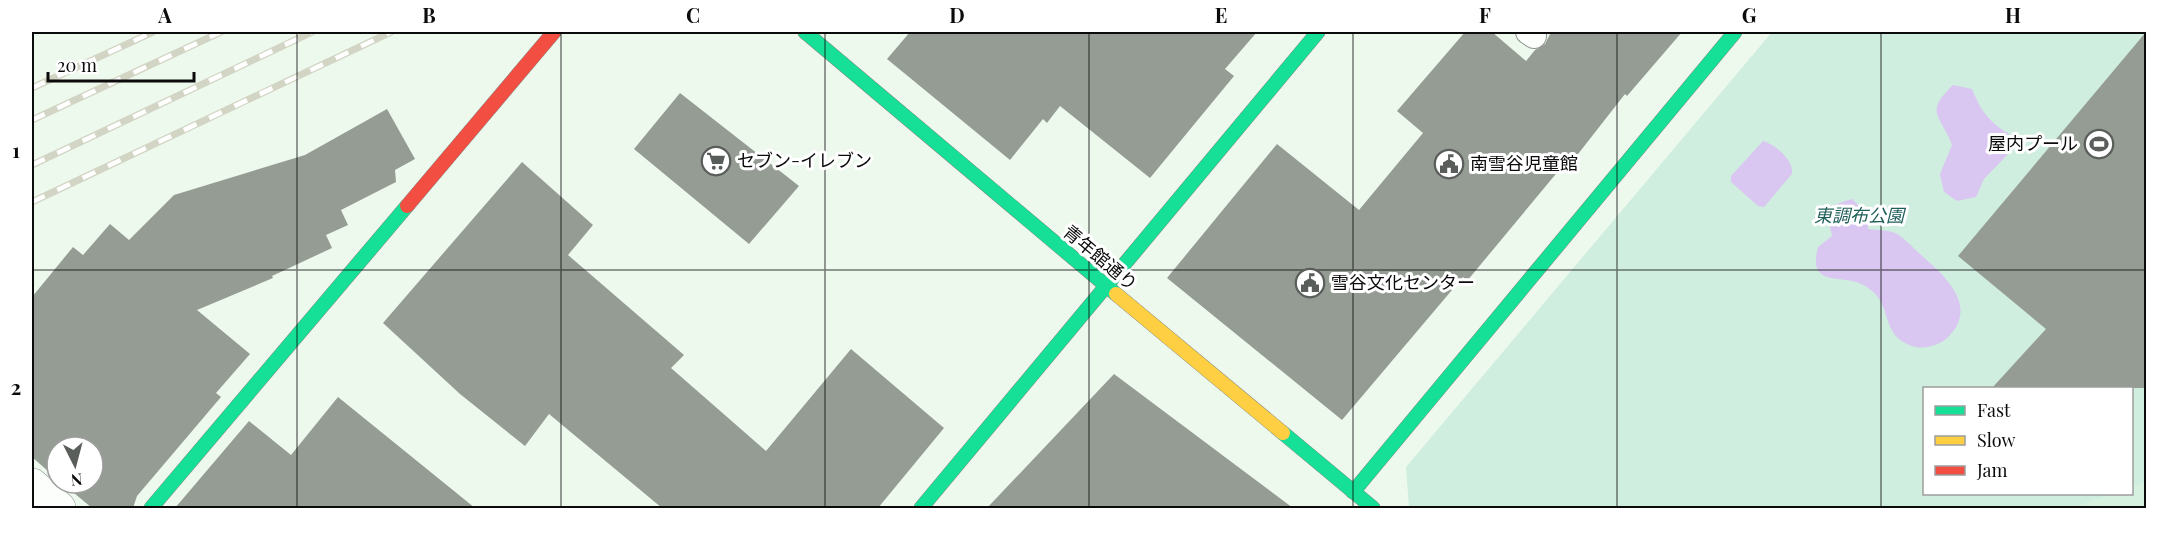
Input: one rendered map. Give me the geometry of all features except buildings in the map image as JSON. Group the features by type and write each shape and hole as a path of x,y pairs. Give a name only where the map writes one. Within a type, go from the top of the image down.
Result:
{"street":[{"path":"151,508 554,32"},
{"name":"青年館通り","path":"805,32 1373,508"},
{"path":"921,508 1318,32"},
{"path":"1353,492 1735,32"},
{"path":"32,485 59,508"}],"green space":[{"name":"東調布公園","path":"1772,32 2146,32 2146,508 1409,508 1406,467"},
{"path":"2146,482 2146,508 2072,508 2108,495 2133,495 2133,486"}],"shaded area":[{"path":"1953,85 1972,89 1986,115 2009,134 2009,153 1984,179 1976,197 1957,201 1944,192 1940,174 1952,145 1937,114 1939,102"},
{"path":"1763,141 1783,154 1792,169 1792,174 1764,207 1758,206 1731,182 1731,176"},
{"path":"1852,199 1868,215 1868,229 1892,232 1902,237 1940,272 1956,293 1960,304 1960,315 1956,327 1943,341 1924,347 1916,347 1903,342 1895,335 1884,308 1871,290 1859,283 1827,277 1817,268 1818,247 1832,236 1831,209 1836,204"}],"railway":[{"path":"32,88 153,32"},
{"path":"32,120 221,32"},
{"path":"32,165 312,32"},
{"path":"32,202 391,32"}],"traffic: fast":[{"path":"805,32 1116,294"},
{"path":"921,508 1318,32"},
{"path":"1353,492 1735,32"},
{"path":"151,508 407,206"},
{"path":"1283,433 1373,508"}],"traffic: slow":[{"path":"1116,294 1283,433"}],"traffic: jam":[{"path":"407,206 554,32"}],"place":[{"name":"屋内プール","path":"2099,144"},
{"name":"セブン-イレブン","path":"716,161"},
{"name":"南雪谷児童館","path":"1449,164"},
{"name":"雪谷文化センター","path":"1310,283"}]}
